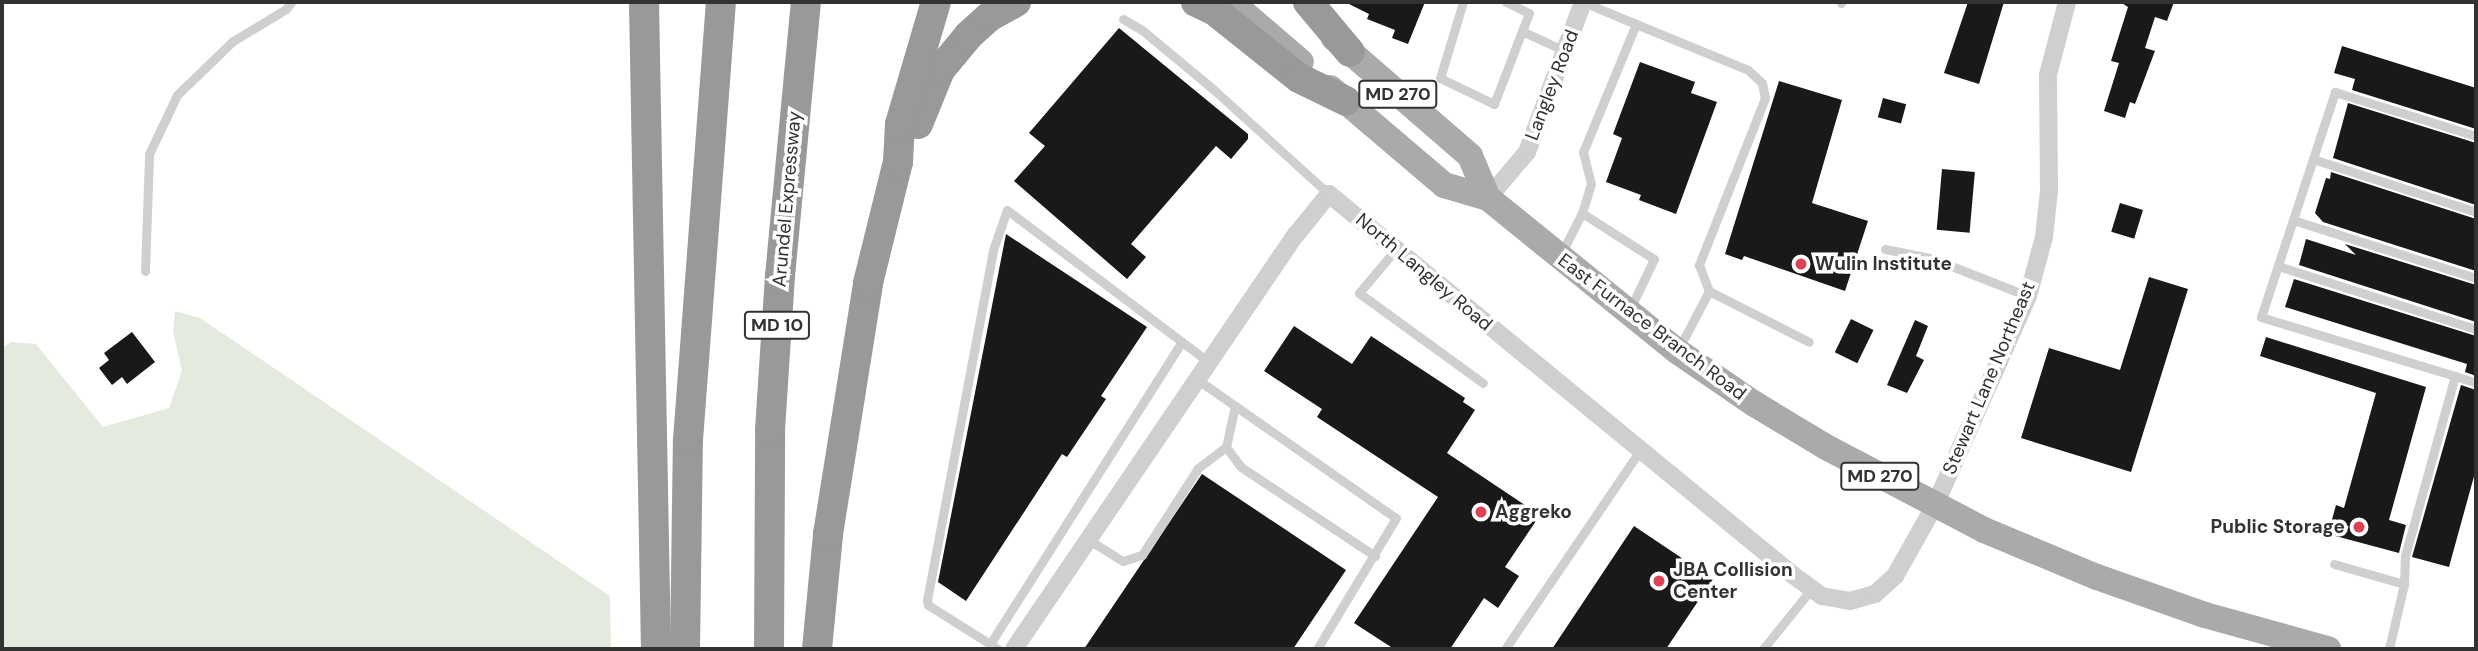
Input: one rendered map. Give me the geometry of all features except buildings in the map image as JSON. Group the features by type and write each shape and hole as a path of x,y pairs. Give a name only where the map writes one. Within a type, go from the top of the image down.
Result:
{"highway":[{"path":"644,2 656,649"},
{"path":"685,649 688,440 721,2"},
{"name":"Arundel Expressway","path":"769,649 770,430 781,262 806,2"},
{"path":"817,649 828,534 868,283 898,162 900,124 936,2"},
{"path":"898,162 916,128 940,70 969,35 989,17 1016,2"},
{"path":"1196,2 1215,11 1299,78 1346,101"},
{"path":"1308,2 1350,52"}],"main road":[{"name":"East Furnace Branch Road","path":"1231,2 1444,185 1488,198 1628,314 1677,351 1787,424 1935,505 2040,554 2146,595 2328,649"},
{"name":"East Furnace Branch Road","path":"1294,2 1470,156 1488,198"}],"street":[{"name":"Langley Road","path":"1488,198 1527,152 1583,2"},
{"name":"Stewart Lane Northeast","path":"1935,505 2028,296 2044,237 2049,191 2048,75 2067,2"},
{"name":"North Langley Road","path":"1329,194 1822,596 1850,601 1875,594 1895,576 1935,505"},
{"path":"1014,649 1295,236 1329,194"}],"lane":[{"path":"145,271 149,154 177,95 233,41 286,9 291,2"},
{"path":"1464,2 1440,78 1494,104 1529,13 1506,2"},
{"path":"1583,2 1748,70 1762,83 1765,98 1699,265 1709,290 1809,342"},
{"path":"1123,19 1142,30 1213,89 1329,194"},
{"path":"1559,258 1582,213 1591,184 1583,152 1636,24"},
{"path":"1522,30 1565,51"},
{"path":"2476,136 2335,92 2261,317 2476,383"},
{"path":"2313,159 2476,212"},
{"path":"1182,342 994,647 928,606 993,250 1007,211 1182,342 1210,363"},
{"path":"1582,213 1654,259 1628,314"},
{"path":"2293,220 2476,278"},
{"path":"1396,249 1359,293 1483,383"},
{"path":"1885,249 1931,258 2028,296"},
{"path":"2278,266 2476,329"},
{"path":"1677,351 1709,290"},
{"path":"2389,649 2404,584 2405,556 2455,376"},
{"path":"1198,380 1396,518 1317,649"},
{"path":"1088,540 1123,561 1142,555 1198,468 1226,447 1235,406"},
{"path":"1226,447 1241,467 1375,556"},
{"path":"1505,649 1640,450"},
{"path":"2334,564 2404,584"},
{"path":"1763,649 1812,588"}],"shaded area":[{"path":"175,311 200,318 610,596 611,649 2,649 2,348 11,342 36,344 103,427 169,408 182,371 173,331"}],"place":[{"name":"Wulin Institute","path":"1801,264"},
{"name":"Aggreko","path":"1481,512"},
{"name":"Public Storage","path":"2359,527"},
{"name":"JBA Collision Center","path":"1659,581"}]}
